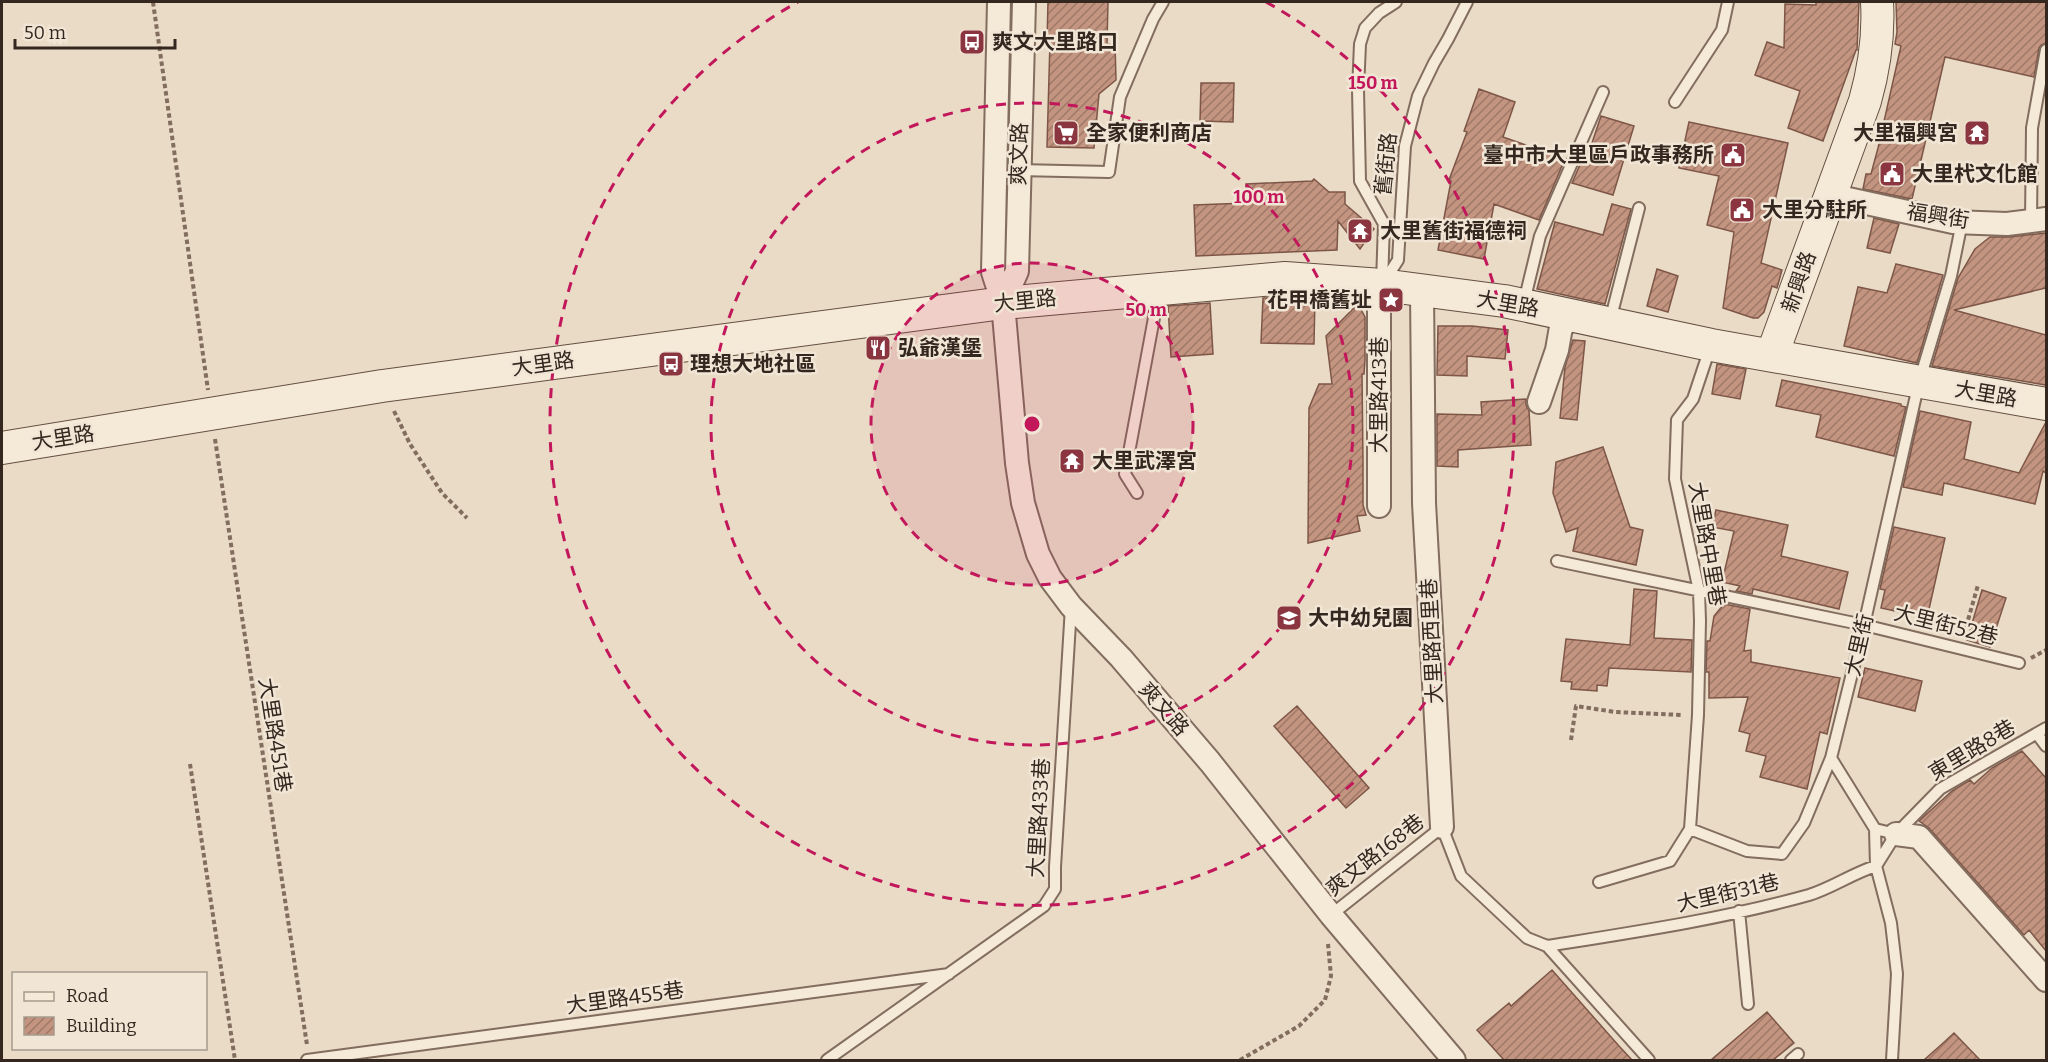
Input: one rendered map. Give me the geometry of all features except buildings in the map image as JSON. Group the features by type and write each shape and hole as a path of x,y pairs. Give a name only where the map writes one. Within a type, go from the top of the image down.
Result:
{"street":[{"name":"爽文路","path":"999,2 993,272 1003,303 1017,462 1023,503 1038,554 1050,578 1071,606 1121,658 1210,762 1331,915 1454,1060"},
{"name":"爽文路","path":"1003,303 1017,272 1024,2"},
{"name":"新興路","path":"1772,355 1869,86 1877,37 1877,2"},
{"name":"福興街","path":"1830,195 1953,222 2007,224 2039,220"},
{"name":"大里路","path":"2,448 382,386 1003,303 1285,278 1382,285 1504,301 1712,345 2046,404"},
{"name":"大里路413巷","path":"1379,506 1379,298 1382,285"},
{"name":"大里路西里巷","path":"1422,291 1424,503 1442,827"},
{"path":"1539,402 1557,350 1561,327 1574,316"},
{"path":"1885,832 1919,837 2046,980"}],"lane":[{"path":"1018,170 1109,172 1120,97 1153,19 1163,2"},
{"name":"舊街路","path":"1382,285 1384,224 1360,181 1358,90 1360,44 1365,28 1379,13 1396,2"},
{"name":"舊街路","path":"1382,285 1398,260 1405,146 1418,96 1467,2"},
{"path":"1675,102 1722,30 1728,2"},
{"path":"2039,220 2032,128 2046,54"},
{"path":"1523,305 1540,236 1603,92"},
{"path":"1609,323 1639,208"},
{"name":"大里街","path":"1690,829 1747,851 1782,854 1804,823 1831,758 1864,625 1919,382 1952,276 1962,222"},
{"path":"1137,493 1125,474 1160,288"},
{"name":"大里路中里巷","path":"1599,882 1670,861 1690,829 1698,715 1699,591 1675,479 1677,420 1693,399 1712,345"},
{"name":"大里街52巷","path":"1557,561 1864,625 2019,663"},
{"name":"大里路433巷","path":"826,1060 1044,906 1055,889 1071,606"},
{"path":"2042,731 2046,746"},
{"name":"東里路8巷","path":"1885,832 1940,789 2042,731"},
{"path":"1831,758 1885,832"},
{"name":"爽文路168巷","path":"1331,915 1442,827"},
{"name":"大里路西里巷","path":"1442,827 1461,876 1527,938 1547,946"},
{"path":"1885,832 1876,866 1891,923 1898,974 1893,1060"},
{"path":"1876,866 1885,832"},
{"name":"大里街31巷","path":"1547,946 1691,923 1811,894 1876,866"},
{"path":"1739,911 1748,1004"},
{"path":"1547,946 1649,1060"},
{"name":"大里路455巷","path":"308,1060 949,974"}],"path":[{"name":"大里路451巷","path":"153,2 211,415 308,1060"},
{"path":"382,386 417,454 442,493 467,518"},
{"path":"1960,649 1978,585"},
{"path":"1571,740 1576,706 1615,712 1698,715"},
{"path":"190,764 236,1060"},
{"path":"1240,1060 1299,1026 1325,1000 1331,976 1325,930 1331,915"}],"place":[{"name":"爽文大里路口","path":"972,42"},
{"name":"全家便利商店","path":"1066,133"},
{"name":"大里福興宮","path":"1977,133"},
{"name":"臺中市大里區戶政事務所","path":"1733,155"},
{"name":"大里杙文化館","path":"1892,174"},
{"name":"大里分駐所","path":"1742,210"},
{"name":"大里舊街福德祠","path":"1360,231"},
{"name":"花甲橋舊址","path":"1391,300"},
{"name":"弘爺漢堡","path":"878,348"},
{"name":"理想大地社區","path":"671,364"},
{"name":"大里武澤宮","path":"1072,461"},
{"name":"大中幼兒園","path":"1289,618"}]}
